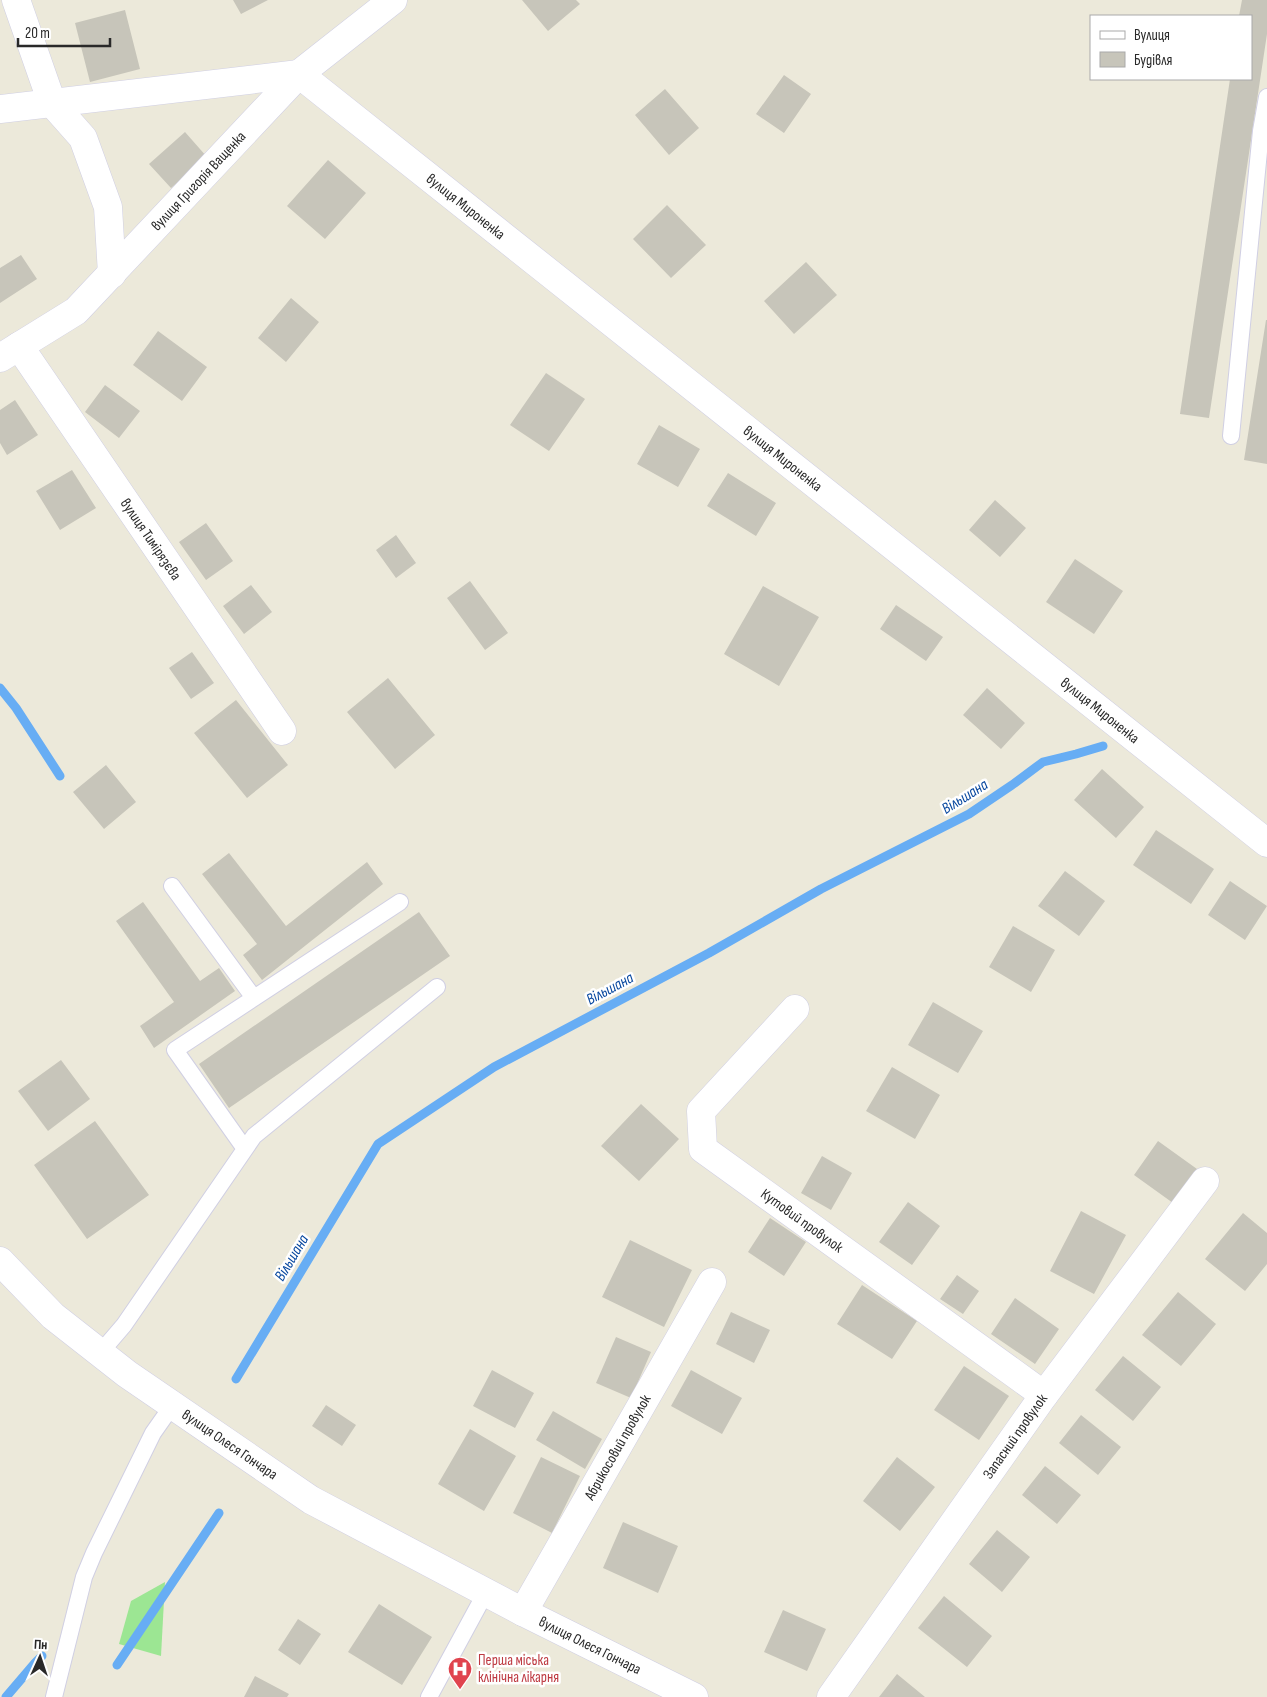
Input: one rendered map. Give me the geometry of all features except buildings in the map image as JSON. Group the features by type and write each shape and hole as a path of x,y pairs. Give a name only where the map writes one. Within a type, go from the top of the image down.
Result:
{"street":[{"path":"16,0 52,103 83,138 108,207 112,274"},
{"name":"вулиця Григорія Ващенка","path":"10,352 76,311 300,74 393,0"},
{"path":"0,110 300,74"},
{"name":"вулиця Мироненка","path":"300,74 1267,843"},
{"name":"вулиця Тимірязєва","path":"10,352 282,731"},
{"name":"Кутовий провулок","path":"795,1010 701,1111 703,1149 1044,1396"},
{"name":"Запасний провулок","path":"831,1697 1044,1396 1205,1181"},
{"name":"вулиця Олеся Гончара","path":"3,1270 53,1316 100,1353 172,1406 311,1500 523,1612 694,1697"},
{"name":"Абрикосовий провулок","path":"523,1612 712,1282"}],"lane":[{"path":"1231,436 1267,97"},
{"path":"172,886 254,998"},
{"path":"245,1149 175,1050 400,902"},
{"path":"100,1353 124,1325 254,1136 437,987"},
{"path":"54,1697 84,1577 153,1433 172,1406"},
{"path":"429,1697 486,1592"}],"green space":[{"path":"165,1582 161,1656 119,1644 131,1601"}],"waterway":[{"path":"0,688 16,708 60,776"},
{"name":"Вільшана","path":"236,1379 378,1144 494,1067 709,953 821,889 969,814 1043,762 1103,746"},
{"path":"117,1665 219,1513"},
{"name":"Вільшана","path":"6,1697 42,1656"}],"place":[{"name":"Перша міська клінічна лікарня","path":"460,1690"}]}
